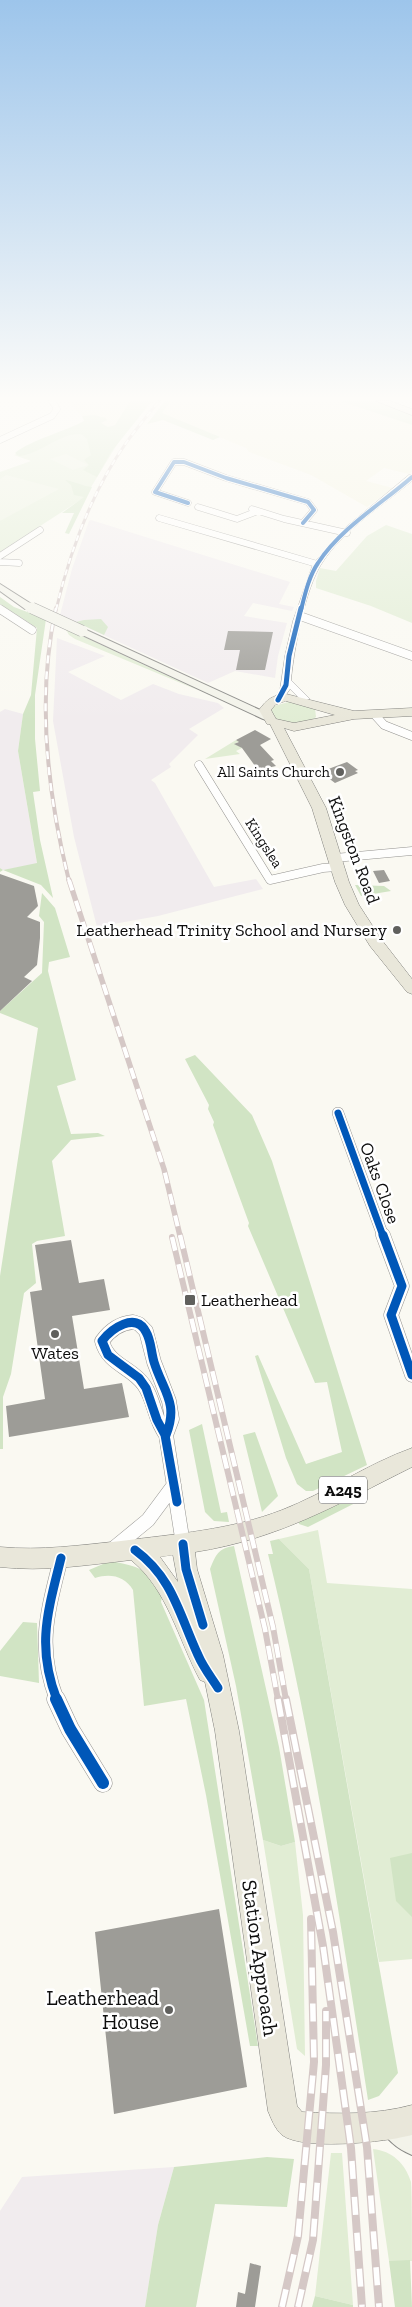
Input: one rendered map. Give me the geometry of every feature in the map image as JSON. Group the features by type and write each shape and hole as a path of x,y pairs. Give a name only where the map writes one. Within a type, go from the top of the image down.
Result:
{"main road":[{"path":"0,587 29,607 272,720 303,726"},
{"path":"236,702 274,702 292,698 305,700 354,715"},
{"path":"272,720 265,710 274,702"},
{"path":"318,721 323,714 320,706"},
{"path":"286,743 290,735 303,726 318,721 354,715 412,712"},
{"name":"Kingston Road","path":"272,720 312,792 346,891 362,921 412,989"},
{"name":"A245","path":"0,1557 30,1560 61,1558 183,1544 281,1521 412,1457"},
{"name":"Station Approach","path":"183,1544 186,1569 218,1688 227,1731 284,2111 292,2124 299,2127 406,2129"},
{"name":"Station Approach","path":"135,1550 152,1563 168,1582 200,1658 218,1688"}],"street":[{"path":"203,509 237,519 255,510 347,533"},
{"path":"303,523 314,509"},
{"path":"274,702 286,690 288,659 317,564 325,553 375,509"},
{"path":"159,518 284,556 317,564"},
{"path":"0,556 40,530"},
{"path":"0,562 18,563"},
{"path":"0,609 32,630"},
{"path":"300,616 412,656"},
{"path":"288,682 305,700"},
{"path":"375,715 384,725 412,736"},
{"name":"Kingslea","path":"199,764 270,880 324,868 336,862"},
{"path":"336,862 412,851"},
{"name":"Oaks Close","path":"338,1113 402,1286 400,1294 392,1306 391,1315 412,1375"},
{"path":"166,1435 173,1419 168,1396 152,1354 148,1335 144,1328 136,1323 124,1324 114,1328 102,1341 103,1350 108,1358 131,1371 143,1383 150,1397 157,1422 166,1435 183,1544"},
{"path":"106,1553 144,1526 160,1507 174,1485"},
{"path":"61,1558 45,1628 46,1664 53,1696 66,1726 103,1784"}],"shaded area":[{"path":"91,520 290,582 279,604 294,607 292,611 253,603 244,616 287,623 278,656 275,678 235,671 208,683 60,615 72,569 89,521"},
{"path":"57,638 105,656 68,672 121,700 153,684 179,694 218,703 224,708 189,729 198,735 169,764 171,767 151,780 155,783 214,887 256,879 263,889 158,916 97,927 74,837 53,721"},
{"path":"5,709 23,714 18,751 37,864 3,870 0,868 0,712"},
{"path":"174,2167 158,2225 145,2307 0,2307 0,2211 22,2177"}],"green space":[{"path":"0,509 67,509 0,552"},
{"path":"0,509 23,509 0,521"},
{"path":"68,509 81,509 69,534 65,533 74,513 62,513"},
{"path":"386,525 412,534 412,623 371,606 316,588 320,568 336,571 367,536"},
{"path":"0,597 14,607 46,619 35,695 35,739 40,791 33,792 40,840 53,898 41,885 3,870 37,863 18,751 23,714 31,695 37,628 0,604"},
{"path":"101,619 108,627 104,635 76,622 84,620"},
{"path":"65,628 200,691 75,639 69,635"},
{"path":"292,701 315,708 316,717 301,723 291,723 275,719 271,711 274,706"},
{"path":"236,740 239,741 235,744 242,748 236,751 240,754 205,759"},
{"path":"355,885 384,886 391,891 361,896"},
{"path":"42,893 55,908 70,957 49,962 48,971 76,1080 57,1086 71,1134 98,1133 105,1136 71,1140 52,1161 65,1236 37,1241 32,1244 36,1283 24,1293 11,1374 3,1397 3,1449 0,1449 0,1276 38,1028 0,1013 0,1011 42,973 44,922 39,916"},
{"path":"195,1055 252,1115 272,1161 367,1465 313,1491 306,1491 297,1484 286,1458 255,1356 258,1355 306,1464 342,1452 327,1382 315,1383 248,1226 249,1223 213,1125 214,1122 208,1109 209,1105 185,1059"},
{"path":"202,1424 221,1513 227,1512 229,1522 214,1521 205,1512 189,1430"},
{"path":"255,1432 278,1496 262,1512 243,1435"},
{"path":"360,1491 367,1497 308,1527 299,1524 299,1519"},
{"path":"318,1530 327,1583 412,1589 412,1959 379,1962 309,1569 279,1539"},
{"path":"279,1539 309,1569 398,2073 379,2096 368,2100 336,1894 312,1758 268,1554 273,1554 270,1541"},
{"path":"234,1546 279,1747 295,1842 281,1846 263,1840 236,1686 210,1569 221,1550"},
{"path":"110,1561 141,1570 163,1592 161,1602 204,1700 258,2046 250,2046 206,1795 186,1699 144,1706 133,1590 130,1585 117,1577 95,1578 89,1570"},
{"path":"23,1622 37,1623 39,1683 0,1676 0,1651"},
{"path":"263,1840 281,1846 295,1842 303,1915 305,2056 297,2049"},
{"path":"412,1853 412,1917 396,1901 390,1858"},
{"path":"373,2149 386,2152 397,2159 405,2169 411,2182 412,2261 389,2261"},
{"path":"331,2153 342,2153 353,2305 315,2296"},
{"path":"267,2157 294,2159 287,2207 215,2204 196,2307 145,2307 158,2225 174,2167"},
{"path":"410,2260 412,2307 395,2307 389,2261"},
{"path":"315,2296 353,2305 353,2307 312,2307"}],"building":[{"path":"228,631 273,632 265,670 236,670 240,650 224,650"},
{"path":"255,730 271,739 260,745 274,760 271,761 276,766 258,770 242,748 234,744 239,742 236,740"},
{"name":"All Saints Church","path":"347,762 358,770 355,771 358,773 335,783 323,774 326,773 323,771"},
{"path":"384,870 390,881 379,883 373,871"},
{"path":"0,874 34,886 38,906 27,917 40,922 40,938 37,965 24,977 32,981 0,1011"},
{"name":"Wates","path":"71,1240 79,1283 104,1279 110,1310 72,1316 84,1389 122,1383 129,1417 9,1437 6,1406 45,1399 30,1292 42,1290 35,1245"},
{"name":"Leatherhead House","path":"219,1909 247,2087 114,2114 95,1932"},
{"path":"250,2263 261,2266 255,2307 236,2307 238,2292 245,2294"}],"railway":[{"path":"56,610 75,544 89,509"},
{"path":"56,608 46,676 47,745 55,813 69,881"},
{"path":"69,880 164,1169 180,1236"},
{"path":"180,1235 273,1627 286,1700"},
{"path":"172,1237 265,1629 278,1700"},
{"path":"278,1699 323,1946 351,2148 362,2307"},
{"path":"286,1699 333,1932 367,2147 379,2307"},
{"path":"282,2307 298,2236 314,2062 311,1919"},
{"path":"298,2307 313,2240 326,2065 326,2011"}],"cycle path":[{"path":"303,523 314,509"},
{"path":"278,700 285,690 289,656 308,586 317,564 348,530 374,509"},
{"path":"338,1113 402,1286 391,1315 412,1375"},
{"path":"166,1435 172,1421 171,1409 167,1393 154,1362 147,1334 139,1324 133,1322 121,1325 105,1336 102,1341 104,1349 113,1360 139,1378 146,1388 157,1420 165,1435 177,1502"},
{"path":"183,1544 186,1569 203,1625"},
{"path":"135,1550 149,1560 168,1585 199,1658 218,1688"},
{"path":"61,1558 46,1620 45,1651 48,1672 53,1691 70,1729 103,1783"}],"place":[{"name":"All Saints Church","path":"340,772"},
{"name":"Leatherhead Trinity School and Nursery","path":"397,930"},
{"name":"Leatherhead","path":"190,1300"},
{"name":"Wates","path":"55,1334"},
{"name":"Leatherhead House","path":"169,2010"}]}
